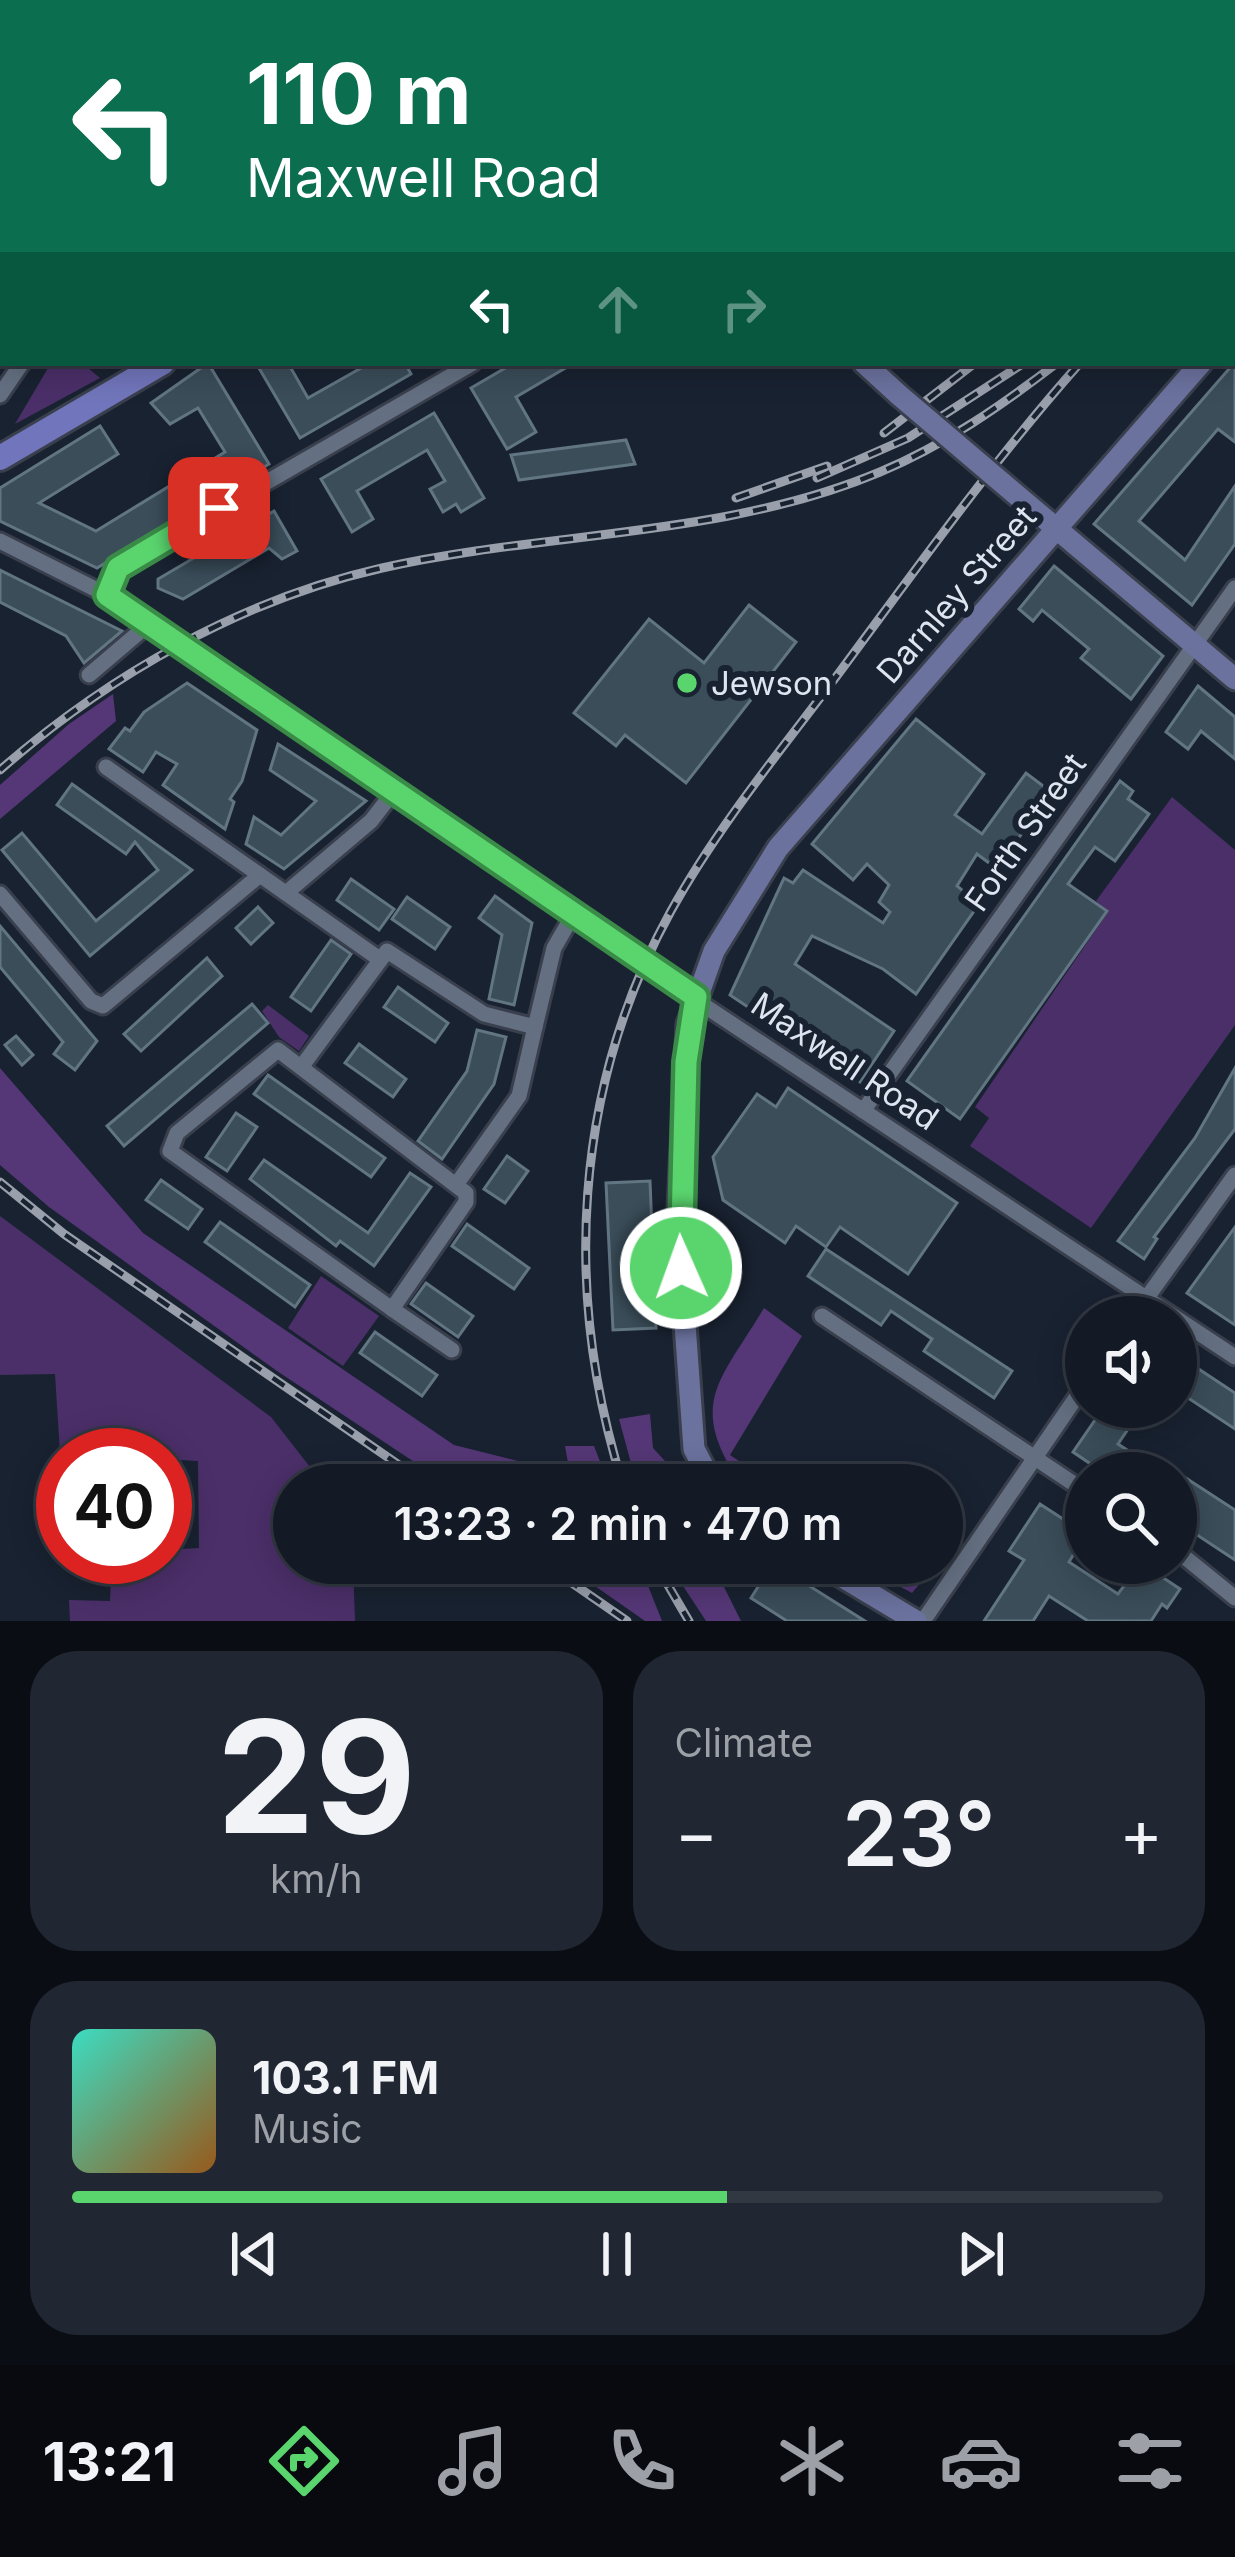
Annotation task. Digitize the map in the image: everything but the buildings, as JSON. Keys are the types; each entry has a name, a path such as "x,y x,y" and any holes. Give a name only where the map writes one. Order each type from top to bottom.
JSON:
{"main road":[{"path":"0,458 157,366"}],"street":[{"path":"0,395 20,366"},
{"path":"434,366 443,381"},
{"path":"107,595 118,568 468,366"},
{"path":"867,366 1235,679"},
{"name":"Darnley Street","path":"702,1464 694,1449 678,1227 687,1043 696,997 739,905 778,848 1199,366"},
{"name":"Maxwell Road","path":"0,542 107,595 156,627 658,975 1146,1296"},
{"name":"Forth Street","path":"863,1111 1235,588"},
{"path":"88,675 156,627"},
{"path":"106,767 378,958"},
{"path":"286,893 371,821 395,790"},
{"path":"0,894 91,1001 103,1006 260,875"},
{"path":"456,1184 519,1096 554,948 573,915"},
{"path":"302,1066 378,958 393,952 484,1014 535,1027"},
{"path":"392,1309 466,1202 456,1184 302,1066 281,1051 270,1053 177,1133 170,1151 392,1309 452,1350"},
{"path":"1149,1296 1235,1175"},
{"path":"822,1316 1065,1478"},
{"name":"Maxwell Road","path":"1197,1331 1235,1357"},
{"path":"856,1584 920,1621 1065,1412"},
{"path":"1197,1567 1235,1598"}],"shaded area":[{"path":"49,366 86,366 100,378 15,424"},
{"path":"113,694 116,721 0,819 0,785 69,724"},
{"path":"1172,797 1235,850 1235,1025 1091,1228 970,1146 989,1118 975,1107 1108,912 1096,901"},
{"path":"268,1005 309,1036 299,1051 279,1037 262,1011"},
{"path":"0,1068 143,1233 454,1445 530,1464 417,1464 277,1371 49,1207 0,1165"},
{"path":"0,1216 271,1417 308,1464 273,1464 273,1584 354,1584 355,1621 70,1621 69,1600 110,1601 111,1584 192,1584 192,1548 199,1548 198,1461 192,1461 192,1428 58,1428 55,1374 0,1375"},
{"path":"321,1276 379,1316 343,1366 288,1328"},
{"path":"764,1308 802,1336 730,1455 744,1464 729,1464 715,1433 715,1394"},
{"path":"650,1414 653,1448 668,1464 631,1464 619,1419"},
{"path":"565,1446 594,1446 601,1464 568,1464"},
{"path":"592,1584 647,1584 662,1621 645,1621"},
{"path":"682,1584 722,1584 741,1621 706,1621"},
{"path":"895,1584 919,1584 912,1593"}],"railway":[{"path":"884,433 971,366"},
{"path":"817,478 908,438 1019,366"},
{"path":"0,770 131,673 227,621 278,600 382,568 697,522 820,494 880,472 950,437 1053,366"},
{"path":"617,1464 591,1340 588,1193 597,1120 614,1048 638,979 671,911 730,819 956,515 1077,366"},
{"path":"736,498 827,466"},
{"path":"0,1182 64,1234 398,1464"},
{"path":"573,1584 627,1621"},
{"path":"667,1584 689,1621"}],"place":[{"name":"Jewson","path":"687,683"}],"route":[{"path":"219,508 118,568 107,595 632,958 696,997 688,1024 678,1227 681,1268"}]}
